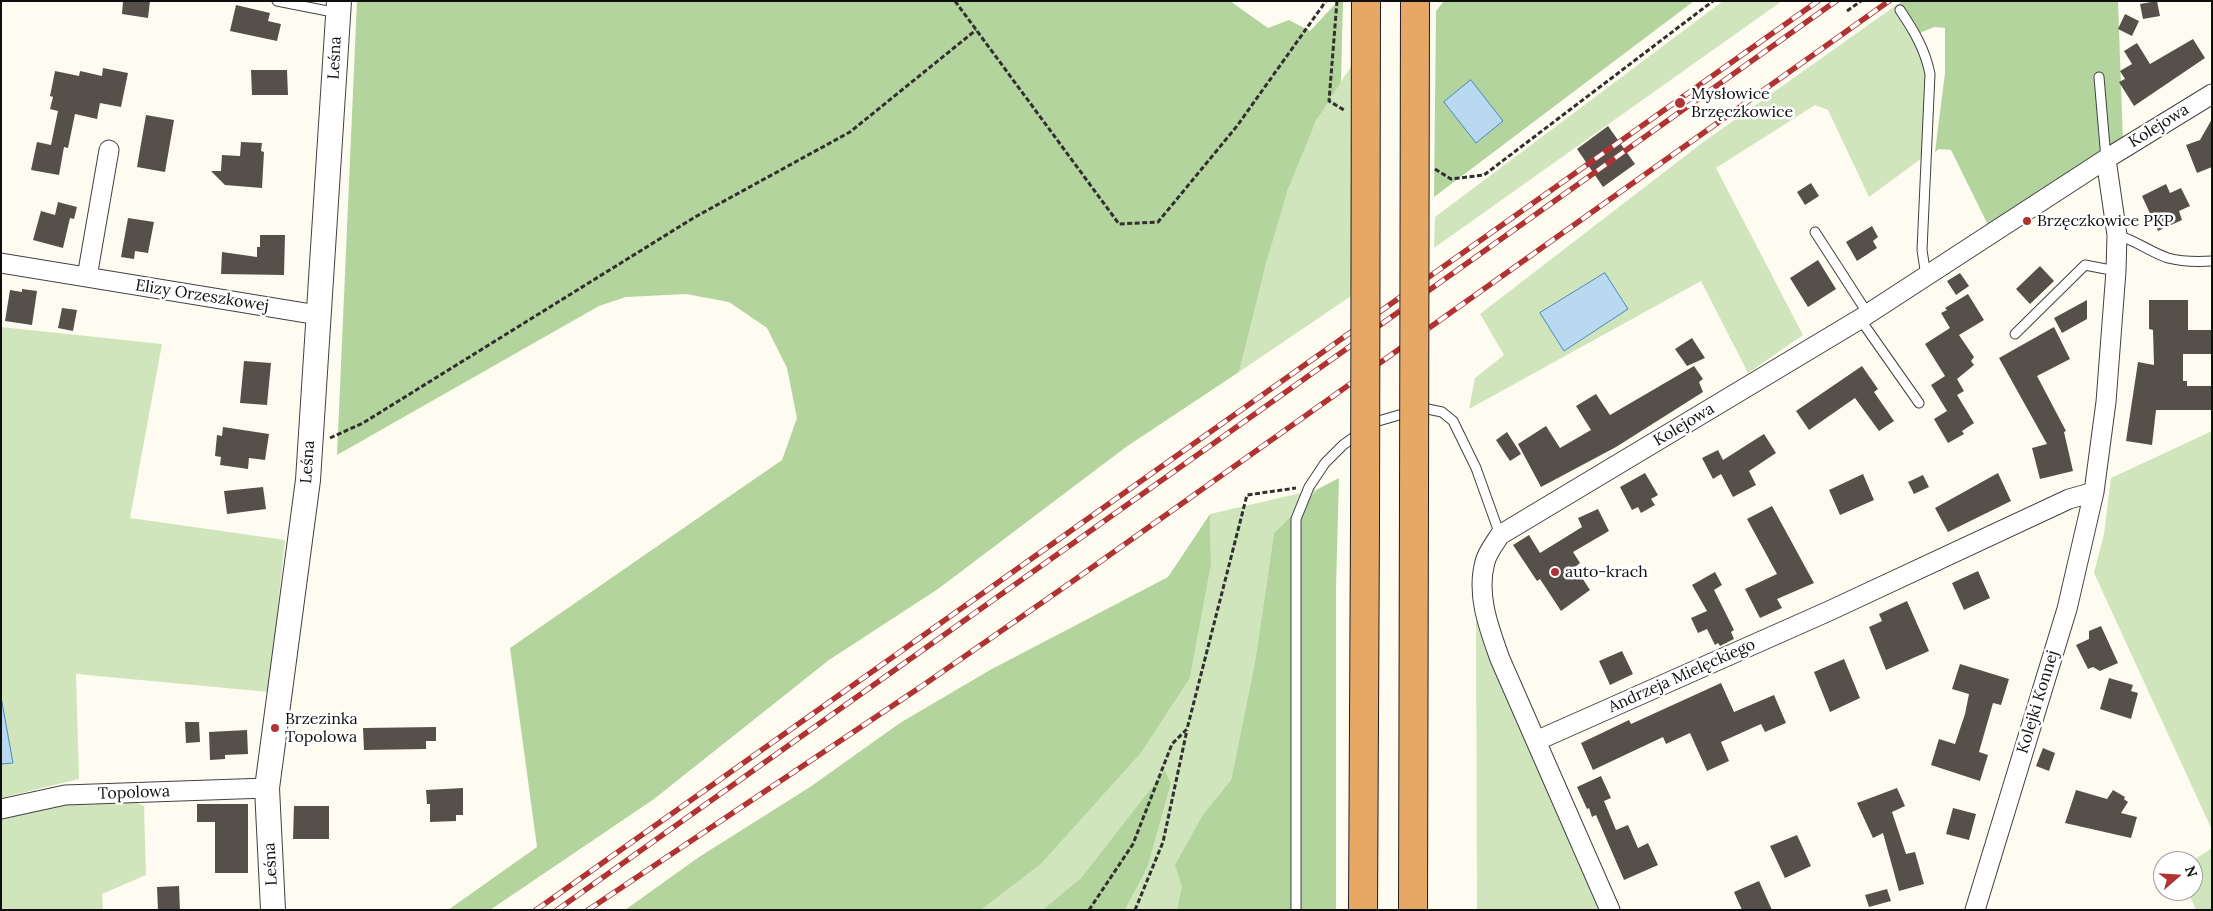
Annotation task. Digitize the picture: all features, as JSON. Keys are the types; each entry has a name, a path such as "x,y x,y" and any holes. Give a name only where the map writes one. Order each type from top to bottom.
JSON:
{"highway":[{"path":"1363,910 1366,1"},
{"path":"1413,910 1415,1"}],"street":[{"name":"Leśna","path":"273,910 267,788 308,480 338,7"},
{"name":"Kolejowa","path":"1500,535 1864,317 2106,159 2212,94"},
{"path":"87,277 109,150"},
{"name":"Kolejki Konnej","path":"1975,910 2067,609 2094,492 2106,402 2116,271 2117,235 2106,159"},
{"name":"Elizy Orzeszkowej","path":"1,263 318,316"},
{"name":"Andrzeja Mielęckiego","path":"1536,741 1829,611 2069,499 2094,492"},
{"path":"1500,535 1485,560 1481,589 1487,624 1500,659 1610,910"},
{"name":"Topolowa","path":"1,809 64,795 267,788"}],"lane":[{"name":"Leśna","path":"276,1 338,7"},
{"path":"1900,10 1923,48 1930,74 1922,250 1926,276"},
{"name":"Kolejowa","path":"2100,77 2106,159"},
{"path":"1816,232 1864,317 1920,403"},
{"path":"2117,235 2166,257 2188,262 2212,261"},
{"path":"2015,334 2085,265 2116,271"},
{"path":"1296,910 1296,519 1309,486 1326,463 1343,445 1376,422 1423,408 1442,412 1453,421 1464,440 1500,535"}],"path":[{"path":"955,1 1119,224 1158,222 1237,126 1326,1"},
{"path":"1451,179 1484,175 1713,1"},
{"path":"1847,11 1861,1"},
{"path":"310,448 363,423 695,217 850,132 976,30"},
{"path":"1134,910 1163,842 1187,730 1247,495 1309,486"},
{"path":"1089,910 1134,844 1172,744 1187,730"}],"green space":[{"path":"357,1 1230,1 1268,28 1289,20 1310,31 1338,1 1343,1 1341,82 1316,121 1288,189 1266,263 1239,372 1126,447 938,589 829,660 654,799 490,910 448,910 537,847 510,648 782,460 797,418 787,368 767,328 729,302 686,294 626,297 599,306 337,455"},
{"path":"1444,1 1694,1 1434,197 1436,11"},
{"path":"1723,1 1782,1 1434,248 1435,217"},
{"path":"1903,1 2118,1 2123,142 1990,229 1951,150 1939,149 1935,152 1945,73 1945,28 1934,27 1920,33 1895,6"},
{"path":"1895,6 1915,36 1928,73 1922,158 1869,197 1828,110 1815,105 1716,168 1803,335 1748,373 1701,281 1469,409 1475,378 1504,355 1480,314 1702,143"},
{"path":"1357,58 1357,292 1239,372 1262,277 1290,182 1320,114"},
{"path":"1,327 162,344 130,518 285,540 269,692 76,674 79,779 1,798 1,764 13,763 1,697"},
{"path":"2212,431 2212,830 2094,573 2104,534 2111,478"},
{"path":"1339,478 1336,587 1336,910 1177,910 1182,887 1175,865 1204,813 1231,780 1255,662 1274,533 1318,489"},
{"path":"1318,489 1274,533 1255,662 1231,780 1204,813 1177,910 1125,910 1148,866 1171,785 1165,770 1081,878 1042,910 981,910 1041,864 1141,753 1190,678 1211,565 1210,514"},
{"path":"1210,514 1211,565 1190,678 1141,753 1041,864 981,910 625,910 699,857 810,787 900,723 990,670 1168,577"},
{"path":"1476,620 1602,910 1477,910"},
{"path":"1165,770 1171,784 1148,866 1125,910 1042,910 1081,878"},
{"path":"130,800 144,806 146,875 102,894 103,910 1,910 1,818 66,804"},
{"path":"2212,848 2212,910 2196,910 2192,901 2203,901 2203,854"}],"water":[{"path":"1471,80 1503,121 1476,143 1444,102"},
{"path":"1605,273 1628,309 1564,351 1540,313"},
{"path":"1,697 13,763 1,764"}],"building":[{"path":"123,1 150,1 148,18 122,14"},
{"path":"2157,1 2160,16 2143,19 2140,4"},
{"path":"236,5 270,13 268,21 281,24 277,41 230,31"},
{"path":"2125,14 2139,21 2132,36 2118,29"},
{"path":"2193,39 2205,58 2134,106 2119,82 2125,79 2120,71 2132,64 2124,51 2137,43 2150,64"},
{"path":"103,68 128,73 121,107 100,103 97,119 75,114 68,148 64,147 59,175 31,170 37,142 51,145 58,111 50,109 53,97 50,96 55,71 79,76 80,71 102,76"},
{"path":"251,70 287,70 288,95 252,95"},
{"path":"146,115 174,120 165,172 137,167"},
{"path":"2212,119 2212,167 2197,173 2186,145 2200,140"},
{"path":"1608,126 1635,164 1603,187 1577,149"},
{"path":"241,142 262,143 261,151 264,152 262,188 225,185 211,171 221,171 222,155 240,156"},
{"path":"1811,183 1819,196 1805,205 1797,192"},
{"path":"2166,184 2170,193 2181,188 2190,206 2179,211 2182,220 2158,231 2142,196"},
{"path":"58,202 77,207 74,219 70,218 63,248 33,240 41,211 55,215"},
{"path":"128,218 154,222 148,253 135,251 134,259 121,257"},
{"path":"1872,226 1878,237 1873,241 1877,248 1857,261 1846,242"},
{"path":"260,235 285,235 284,275 221,274 222,252 257,257 257,247 260,247"},
{"path":"1818,260 1836,289 1808,307 1790,278"},
{"path":"2040,266 2054,281 2030,304 2016,289"},
{"path":"1960,273 1969,286 1956,295 1947,281"},
{"path":"22,289 37,291 32,325 5,321 10,290 22,292"},
{"path":"1968,294 1984,320 1959,335 1974,357 1971,361 1974,365 1957,379 1964,391 1957,395 1974,423 1962,431 1964,434 1948,443 1934,419 1947,411 1931,385 1945,376 1925,344 1950,328 1941,313 1947,310 1945,308"},
{"path":"2087,300 2087,319 2062,333 2054,318"},
{"path":"2149,300 2188,300 2188,330 2212,330 2212,354 2183,354 2183,381 2187,381 2187,386 2212,386 2212,410 2156,410 2152,445 2126,441 2138,362 2154,365 2153,330 2149,329"},
{"path":"62,308 77,310 73,331 58,328"},
{"path":"2054,327 2070,359 2037,376 2066,431 2064,432 2073,471 2040,479 2032,448 2047,444 1999,358"},
{"path":"1692,338 1705,358 1687,366 1675,349"},
{"path":"244,361 271,363 267,405 240,403"},
{"path":"1694,366 1703,379 1699,382 1703,392 1616,447 1541,487 1518,444 1546,426 1560,448 1591,430 1576,406 1596,394 1610,415"},
{"path":"1862,366 1878,389 1874,392 1894,421 1879,431 1855,398 1809,430 1796,411"},
{"path":"223,427 269,434 265,460 249,458 248,469 220,465 221,457 215,456 217,435 222,436"},
{"path":"1507,432 1521,454 1510,461 1496,440"},
{"path":"1764,434 1776,453 1749,471 1756,485 1733,497 1721,474 1713,479 1702,458 1718,450 1723,460"},
{"path":"1645,473 1658,495 1651,499 1655,505 1641,513 1638,507 1632,510 1620,487"},
{"path":"1998,473 2011,501 1948,532 1935,508"},
{"path":"1863,474 1874,500 1840,515 1829,490"},
{"path":"1923,475 1929,487 1914,494 1908,482"},
{"path":"263,487 266,509 227,514 224,491"},
{"path":"1772,506 1814,583 1777,599 1782,608 1760,618 1745,589 1777,574 1747,519"},
{"name":"auto-krach","path":"1598,509 1609,531 1573,552 1580,563 1575,567 1590,590 1561,611 1540,579 1537,581 1513,545 1529,535 1540,553 1582,527 1578,518"},
{"path":"1978,571 1990,598 1964,610 1952,583"},
{"path":"1715,572 1722,585 1714,590 1734,630 1731,632 1734,639 1720,646 1718,643 1715,645 1707,629 1698,633 1691,618 1707,611 1692,585"},
{"path":"1907,601 1929,651 1886,670 1869,627 1882,621 1879,614"},
{"path":"2101,626 2118,663 2100,671 2093,667 2088,669 2076,645 2089,639 2089,631"},
{"path":"1622,651 1633,674 1610,685 1599,661"},
{"path":"1844,659 1860,698 1830,712 1814,672"},
{"path":"1960,664 2009,679 2001,705 1993,703 1979,752 1988,755 1980,781 1931,765 1939,739 1955,744 1965,714 1969,694 1952,689"},
{"path":"2109,678 2133,685 2131,691 2138,693 2131,719 2100,709"},
{"path":"1721,683 1734,712 1774,695 1786,723 1765,732 1761,724 1721,742 1729,761 1707,771 1690,733 1666,744 1663,737 1593,770 1581,743 1629,720 1631,724"},
{"path":"185,722 199,722 200,742 186,743"},
{"path":"436,727 436,741 426,741 426,749 364,750 363,728"},
{"path":"247,730 248,754 225,755 225,759 210,760 209,732"},
{"path":"2043,748 2055,753 2049,771 2036,766"},
{"path":"1601,776 1611,798 1604,801 1616,830 1628,825 1638,848 1648,843 1658,865 1624,880 1596,815 1592,817 1577,787"},
{"path":"463,788 463,815 456,815 456,821 430,822 430,804 427,804 426,790"},
{"path":"1897,788 1905,806 1892,812 1906,854 1915,852 1924,884 1899,891 1883,833 1873,838 1857,803"},
{"path":"2076,790 2107,799 2113,790 2125,797 2124,799 2128,802 2121,813 2137,817 2131,838 2065,823"},
{"path":"197,804 248,804 248,873 215,873 215,822 197,822"},
{"path":"294,806 329,806 329,839 293,839"},
{"path":"1953,808 1976,814 1969,840 1946,834"},
{"path":"1797,835 1811,866 1785,878 1770,846"},
{"path":"1759,881 1772,910 1742,910 1734,892"},
{"path":"179,886 180,910 158,910 157,887"},
{"path":"1887,889 1891,901 1869,907 1865,895"}],"railway":[{"path":"536,910 1818,1"},
{"path":"557,910 1836,1"},
{"path":"588,910 922,686 1073,581 1889,1"}],"place":[{"name":"Mysłowice Brzęczkowice","path":"1680,103"},
{"name":"Brzęczkowice PKP","path":"2027,221"},
{"name":"auto-krach","path":"1555,572"},
{"name":"Brzezinka Topolowa","path":"275,728"}]}
